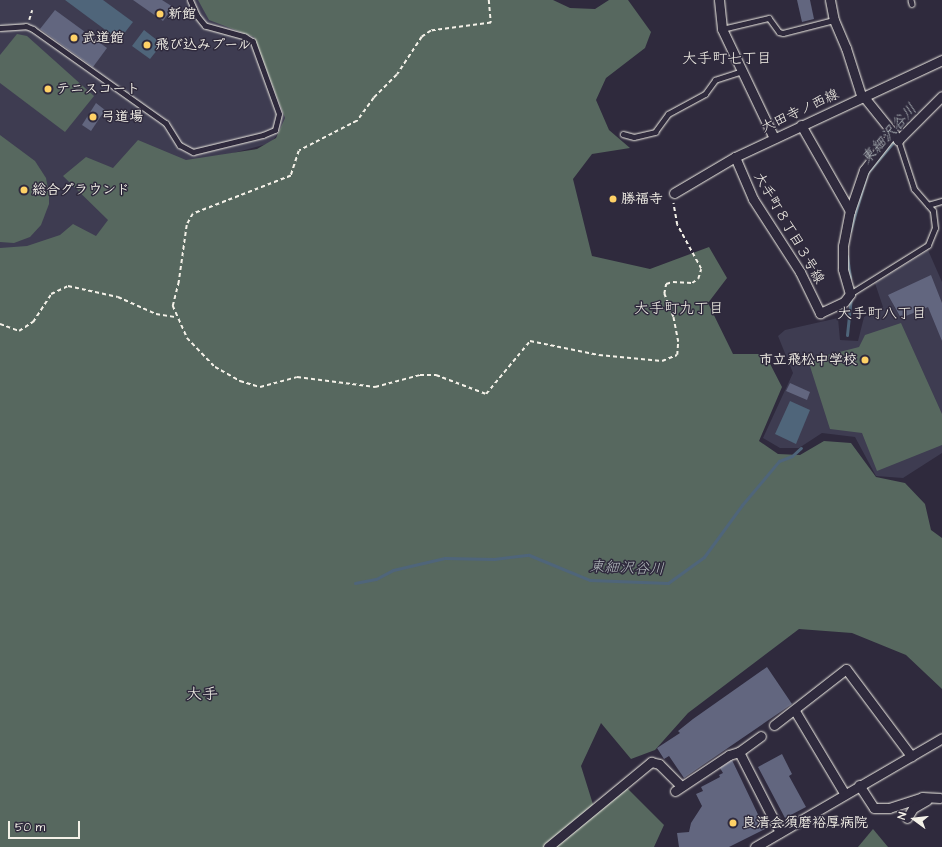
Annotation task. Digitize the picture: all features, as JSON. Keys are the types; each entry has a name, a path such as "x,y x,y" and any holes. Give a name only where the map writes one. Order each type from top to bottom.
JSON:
{"street":[{"path":"719,0 722,29 774,138"},
{"path":"830,0 834,20 846,48 863,97 896,136"},
{"name":"大田寺ノ西線","path":"674,193 735,157 942,60"},
{"path":"853,292 843,269 843,246 850,211 864,170 896,136 942,96"},
{"path":"801,125 850,211"},
{"name":"大手町８丁目３号線","path":"735,157 753,199 800,272 820,313 844,302 853,292"},
{"path":"774,725 795,711 846,669 911,756"},
{"path":"795,711 844,793"},
{"path":"548,847 651,762 659,764 678,788 729,755 739,752 761,736"},
{"path":"755,847 844,793 942,738"},
{"path":"739,752 780,832"},
{"path":"859,785 874,808 889,808 922,797 936,798 913,808 907,818"}],"lane":[{"path":"0,28 26,26 166,123 180,145 193,152 263,135 275,130 279,114 253,42 245,37 205,26 197,16 190,0"},
{"path":"722,29 769,18 779,32 783,33 834,20"},
{"path":"623,134 634,137 656,132 668,114 706,94 715,80 742,71"},
{"path":"853,292 928,245 935,228 933,211 914,189 896,136"},
{"path":"928,205 942,201"}],"path":[{"path":"489,0 491,23 431,31 422,38 398,75 374,98 357,121 299,151 291,176 193,214 187,225 179,282 175,291 173,306 176,317 187,338 215,367 240,381 260,387 297,377 374,387 420,375 436,375 486,394 530,341 599,355 662,361 677,355 678,342 673,317 664,294 666,284 673,282 692,283 698,279 701,269 677,225 674,193"},
{"path":"26,26 32,10"},
{"path":"0,324 19,331 33,322 51,294 68,286 118,297 156,314 176,317"}],"shaded area":[{"path":"0,0 203,0 259,31 287,121 271,143 165,171 100,251 0,257"},
{"name":"市立飛松中学校","path":"928,250 942,282 942,453 903,478 876,476 855,437 822,433 799,448 780,448 763,438 793,373 778,336 785,330 838,318 840,340 858,341 864,317 883,307 875,283"}],"green space":[{"path":"198,0 553,0 570,8 595,9 609,0 628,0 651,32 645,48 606,78 596,100 609,130 630,148 592,154 573,179 592,256 650,269 709,247 727,278 708,303 733,354 765,354 782,387 759,441 778,454 800,455 824,441 851,443 876,477 905,483 925,504 931,530 942,538 942,689 906,655 852,633 799,629 688,713 655,750 631,759 601,723 581,766 596,814 627,788 664,825 654,847 0,847 0,248 27,246 60,235 73,224 96,236 108,220 63,176 86,157 113,168 138,140 186,160 257,149 276,138 285,118 254,37 209,20"},
{"name":"テニスコート","path":"17,34 27,36 94,96 65,132 0,83 0,55"},
{"name":"総合グラウンド","path":"0,135 35,161 46,178 49,194 49,204 41,225 30,237 14,243 0,242"},
{"path":"901,323 942,414 942,445 877,471 862,433 830,429 808,360 859,347 865,335"},
{"path":"873,829 888,847 858,847"}],"water":[{"path":"65,0 103,0 133,22 119,40"},
{"name":"飛び込みプール","path":"144,30 162,44 150,59 132,46"},
{"path":"790,401 810,410 796,444 775,434"}],"building":[{"name":"新館","path":"133,0 162,0 173,7 163,21"},
{"path":"797,0 810,0 814,19 802,22"},
{"name":"武道館","path":"55,10 107,48 93,67 40,29"},
{"name":"弓道場","path":"96,103 105,110 91,131 82,125"},
{"path":"931,275 942,303 942,341 928,307 901,318 888,295"},
{"path":"790,383 810,392 807,400 786,391"},
{"path":"767,667 792,704 684,778 669,756 664,759 657,748 680,733 678,731 693,719"},
{"path":"782,754 792,774 789,776 806,807 785,818 758,767"},
{"path":"732,760 765,829 729,847 679,847 677,833 689,832 691,823 702,806 696,794 703,791 701,787 720,777 719,775 723,773 720,768"}],"waterway":[{"name":"東細沢谷川","path":"850,231 867,173 896,139"},
{"name":"東細沢谷川","path":"847,256 850,278"},
{"name":"東細沢谷川","path":"847,335 851,298"},
{"name":"東細沢谷川","path":"355,583 376,579 393,570 445,558 494,559 529,555 590,580 668,583 704,557 742,505 779,461 792,456 801,448"}],"place":[{"name":"新館","path":"160,14"},
{"name":"武道館","path":"74,38"},
{"name":"飛び込みプール","path":"147,45"},
{"name":"テニスコート","path":"48,89"},
{"name":"弓道場","path":"93,117"},
{"name":"総合グラウンド","path":"24,190"},
{"name":"勝福寺","path":"613,199"},
{"name":"市立飛松中学校","path":"865,360"},
{"name":"良清会須磨裕厚病院","path":"733,823"}],"district":[{"name":"大手町七丁目","path":"727,59"},
{"name":"大手町九丁目","path":"679,309"},
{"name":"大手町八丁目","path":"882,314"},
{"name":"大手","path":"202,694"}]}
